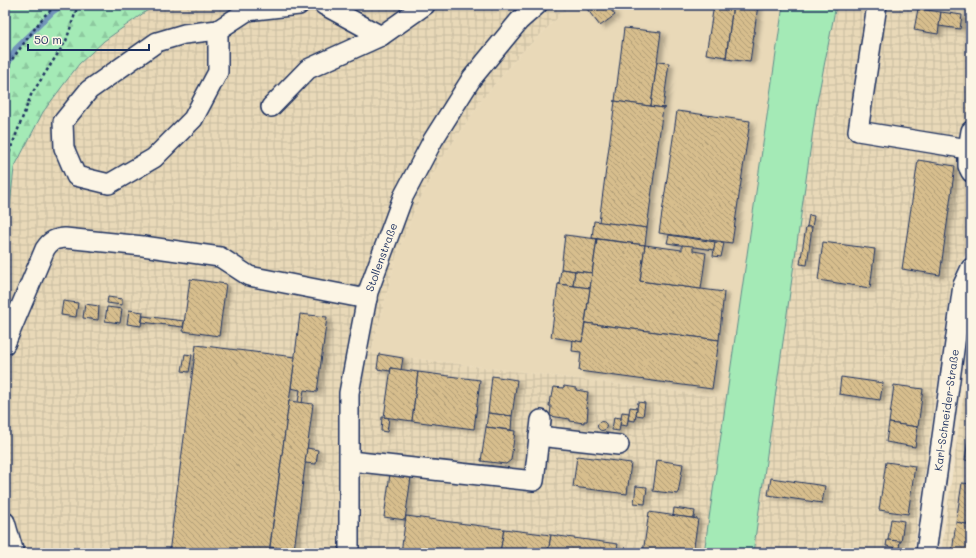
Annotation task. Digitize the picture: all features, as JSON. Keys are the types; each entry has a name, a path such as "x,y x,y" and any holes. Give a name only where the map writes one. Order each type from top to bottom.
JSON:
{"street":[{"path":"218,30 218,72 193,119 154,158 109,184 76,176 64,148 63,122 89,90 158,42 184,34 218,30 247,11 299,5"},
{"path":"324,5 381,36"},
{"path":"271,107 308,69 381,36 425,5"},
{"name":"Stollenstraße","path":"349,553 349,393 368,292 403,197 432,140 472,78 519,20 537,5"},
{"path":"878,5 858,132 970,140 968,166 971,172"},
{"path":"5,344 45,249 50,242 65,238 142,246 220,257 249,276 366,299"},
{"name":"Karl-Schneider-Straße","path":"926,553 963,285 971,268"},
{"path":"350,461 534,481 540,428 619,445"},
{"path":"5,522 14,553"}],"path":[{"path":"5,69 44,16 57,5"},
{"path":"5,164 31,95 66,41 78,5"}],"shaded area":[{"path":"155,5 571,5 520,54 483,98 439,163 415,209 397,254 371,353 727,398 704,553 5,553 5,229 10,206 14,168 43,112 79,64 104,41"},
{"path":"571,5 783,5 727,398 371,353 397,254 415,209 439,163 483,98 520,54"},
{"path":"836,5 971,5 971,248 965,255 954,276 951,288 913,553 753,553 817,102"},
{"path":"971,341 971,553 941,553 962,405"}],"green space":[{"path":"5,5 155,5 104,41 79,64 43,112 14,168 10,206 5,229"},
{"path":"783,5 836,5 817,102 753,553 704,553"}],"building":[{"path":"584,5 607,5 615,15 600,26"},
{"path":"714,5 733,5 726,57 706,54"},
{"path":"733,5 758,5 750,62 726,59"},
{"path":"918,9 941,12 938,34 914,30"},
{"path":"941,12 962,15 960,29 939,26"},
{"path":"624,28 661,32 651,106 665,108 613,101 615,101"},
{"path":"657,62 669,63 663,108 651,106"},
{"path":"615,101 663,108 647,228 599,222"},
{"path":"677,111 750,121 732,243 659,233"},
{"path":"918,160 955,166 940,275 902,269"},
{"path":"809,215 814,216 812,227 806,227 807,226"},
{"path":"594,221 647,228 645,245 592,238"},
{"path":"806,227 812,227 807,265 800,264"},
{"path":"565,235 597,239 592,273 561,269"},
{"path":"669,235 715,242 714,250 667,243"},
{"path":"597,239 645,245 640,281 724,292 719,340 585,323"},
{"path":"715,242 724,243 721,257 713,256"},
{"path":"823,242 875,249 870,288 818,280"},
{"path":"645,245 682,250 682,245 693,246 693,251 706,253 701,289 640,281"},
{"path":"561,269 575,271 573,286 559,284"},
{"path":"575,271 592,273 590,288 573,286"},
{"path":"190,279 226,284 219,336 183,331"},
{"path":"558,284 590,288 582,342 551,337"},
{"path":"108,297 122,299 122,305 107,303"},
{"path":"63,301 78,303 76,317 61,315"},
{"path":"85,304 99,306 98,320 83,318"},
{"path":"107,307 122,309 120,323 105,321"},
{"path":"129,310 143,312 141,326 127,324"},
{"path":"300,314 327,317 317,392 304,390 302,403 298,402 300,390 291,388"},
{"path":"143,316 184,321 183,327 142,322"},
{"path":"585,323 719,340 712,389 579,371 581,352 572,351 573,340 582,342"},
{"path":"196,345 295,357 269,553 169,553"},
{"path":"185,354 192,355 189,372 182,371"},
{"path":"379,354 403,358 401,370 391,368 390,371 377,369"},
{"path":"391,368 418,372 412,421 384,417"},
{"path":"418,372 480,380 474,429 412,421"},
{"path":"492,376 517,380 512,416 488,413"},
{"path":"841,377 883,383 880,400 839,394"},
{"path":"894,385 923,389 918,427 889,423"},
{"path":"564,386 588,392 586,407 588,408 587,421 584,421 584,423 550,416 550,397 552,397 554,387 563,388"},
{"path":"289,401 313,404 294,550 270,547"},
{"path":"638,402 645,403 643,416 636,415"},
{"path":"630,407 637,408 635,421 628,420"},
{"path":"622,412 629,413 627,426 620,425"},
{"path":"488,413 512,416 511,430 486,427"},
{"path":"382,417 389,418 387,432 381,431"},
{"path":"614,417 621,418 619,431 612,430"},
{"path":"971,419 971,461 965,460"},
{"path":"602,421 607,426 602,431 597,426"},
{"path":"889,423 918,427 915,447 886,442"},
{"path":"486,427 515,431 511,460 506,464 481,461"},
{"path":"307,448 318,450 316,464 305,463"},
{"path":"577,456 631,463 627,494 573,487"},
{"path":"657,460 683,464 678,494 653,491"},
{"path":"886,462 915,466 908,514 879,510"},
{"path":"390,474 411,477 405,520 384,517"},
{"path":"771,478 825,486 822,503 768,495"},
{"path":"962,483 971,484 971,525 956,522"},
{"path":"636,486 647,487 645,504 634,503"},
{"path":"674,508 695,511 694,518 673,516"},
{"path":"649,512 698,519 693,553 643,553"},
{"path":"406,516 504,529 500,553 401,553"},
{"path":"891,519 904,521 901,542 888,540"},
{"path":"956,522 971,525 971,553 952,553"},
{"path":"504,529 551,535 548,553 500,553"},
{"path":"551,535 618,544 616,553 548,553"},
{"path":"887,540 900,541 899,548 886,546"}],"waterway":[{"path":"5,72 15,49 53,12 64,5"}]}
